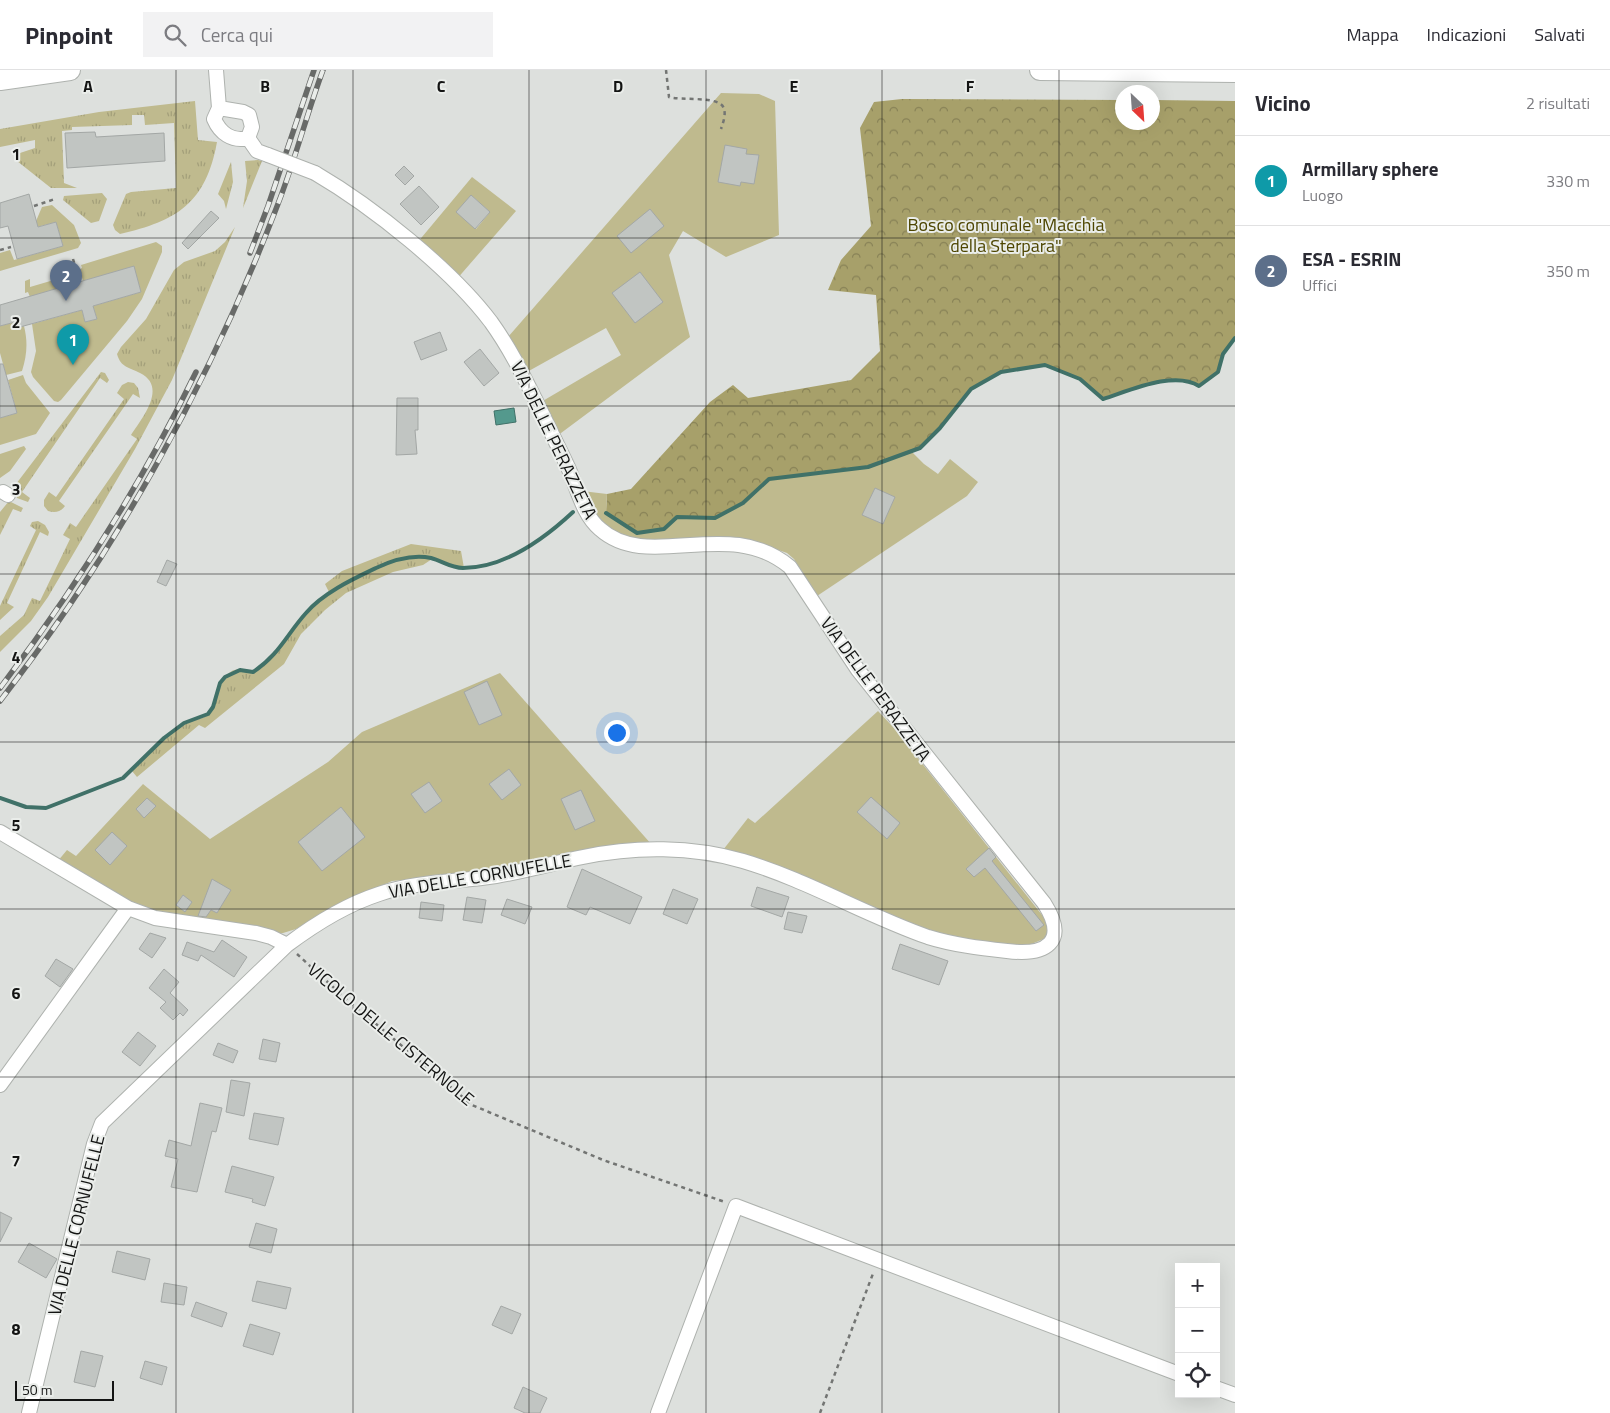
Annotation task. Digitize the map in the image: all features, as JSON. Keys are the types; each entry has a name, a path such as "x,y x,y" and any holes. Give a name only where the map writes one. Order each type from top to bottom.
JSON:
{"highway":[{"path":"0,80 70,70"},
{"path":"1040,70 1235,72"}],"street":[{"path":"216,70 219,108 214,119 220,132 238,139 248,138 252,127 249,115 243,112 219,108"},
{"name":"VIA DELLE PERAZZETA","path":"248,138 257,150 316,173 395,230 458,286 485,314 521,371 568,467 586,509 599,528 622,541 646,546 717,542 738,544 769,553 790,567 858,670 1039,897"},
{"path":"0,832 128,908 154,918 261,934 287,945"},
{"name":"VIA DELLE CORNUFELLE","path":"29,1413 94,1144 102,1123 287,945 335,913 388,891 512,874 592,856 642,850 694,852 743,861 802,883 924,935 962,945 1006,951 1036,951 1043,948 1053,939 1055,932 1054,922 1039,897"},
{"path":"0,1085 128,908"},
{"path":"658,1413 736,1206 1175,1372"},
{"path":"1220,1389 1235,1395"}],"path":[{"path":"666,70 667,93 672,98 718,101 725,110 722,129"},
{"path":"34,206 55,199"},
{"path":"0,250 12,248"},
{"path":"73,259 80,282"},
{"name":"VICOLO DELLE CISTERNOLE","path":"287,945 344,997 472,1105 603,1160 736,1206"},
{"path":"820,1413 878,1260"}],"green space":[{"path":"721,93 759,94 775,101 779,235 726,257 683,231 669,255 690,337 557,436 541,402 621,355 606,328 527,372 508,337"},
{"name":"Bosco comunale \"Macchia della Sterpara\"","path":"902,99 1115,100 1115,130 1160,130 1160,100 1235,101 1235,338 1223,354 1218,372 1199,386 1188,381 1164,381 1151,383 1103,399 1080,379 1045,365 1001,372 971,389 940,428 920,448 868,467 769,479 743,503 715,518 677,517 664,529 637,533 606,513 607,494 631,489 710,402 733,385 748,398 851,380 880,351 876,295 828,290 841,260 871,226 860,128 874,102"},
{"path":"195,101 198,140 217,142 212,163 205,180 197,194 186,206 173,215 158,223 120,234 113,225 126,194 176,188 174,123 145,125 144,115 132,115 132,125 72,127 72,130 62,131 64,183 77,188 51,188 17,161 17,154 35,148 35,140 0,147 0,129 99,112"},
{"path":"245,161 262,161 243,208 247,181"},
{"path":"231,162 233,182 226,209 224,201 218,194"},
{"path":"472,177 516,211 456,280 417,243","holes":["471,195 490,212 475,229"]},
{"path":"102,193 107,199 99,221 91,223 63,200 64,196"},
{"path":"52,205 74,225 81,243 78,248 0,271 0,253 10,250 14,260 63,246 56,222 33,228 42,207"},
{"path":"235,227 172,380 135,449 48,597 31,621 0,652 0,636 24,615 32,598 40,601 70,539 63,535 70,523 76,527 137,439 131,435 150,403 152,386 148,379 140,373 123,365 117,354 146,319 174,270 184,262 215,251 225,242"},
{"path":"156,242 162,246 162,252 142,299 127,321 61,400 58,402 54,401 33,377 31,372 36,351 32,324 82,310 85,322 97,319 93,306 141,292 133,267 83,281 81,265"},
{"path":"68,268 72,272 75,283 30,297 28,292 25,293 25,281 30,279 30,287 64,277"},
{"path":"19,321 21,327 24,326 26,338 24,365 22,371 6,375 0,353 0,326"},
{"path":"101,372 105,373 109,380 107,383 100,378 22,492 30,498 28,502 17,498 14,489 16,484"},
{"path":"23,375 26,383 50,413 36,434 0,445 0,418 17,413 8,380"},
{"path":"128,382 134,383 138,388 140,398 133,394 59,501 65,506 62,510 58,512 48,511 44,506 44,500 49,492 56,497 124,399 117,393 122,385"},
{"path":"24,446 26,449 10,471 0,478 0,454"},
{"path":"911,451 938,474 950,459 978,482 967,496 817,596 794,559 787,553 764,545 718,536 688,540 632,540 596,521 582,491 607,494 606,513 637,533 664,529 677,517 715,518 743,503 769,479 868,467"},
{"path":"9,501 23,508 21,512 13,509 0,535 0,512"},
{"path":"38,521 45,525 49,532 48,536 40,532 7,603 14,607 0,620 0,606 36,530 30,526 32,522"},
{"path":"411,544 461,551 464,568 447,566 432,559 423,565 393,572 346,593 325,610 301,634 284,664 205,728 199,725 137,777 132,771 162,739 183,724 208,715 226,676 232,671 241,669 254,672 265,663 309,611 330,594 325,584 342,571"},
{"path":"500,673 652,845 515,870 392,881 328,910 296,929 283,933 261,933 150,915 57,862 67,850 76,856 143,784 210,839 328,762 362,732"},
{"path":"878,711 894,728 1046,920 1049,931 1046,938 1024,947 934,939 833,892 741,853 723,850 748,818 755,823"}],"shaded area":[{"path":"514,408 516,422 496,425 494,411"}],"building":[{"path":"95,132 96,137 164,133 165,161 67,168 65,133"},
{"path":"725,145 747,149 746,154 759,155 754,184 741,182 740,186 718,182"},
{"path":"404,166 414,176 405,185 395,175"},
{"path":"419,186 439,207 421,225 400,204"},
{"path":"29,194 38,227 56,222 63,246 17,259 8,226 0,228 0,203"},
{"path":"471,195 490,212 475,229 456,212"},
{"path":"650,209 664,226 631,253 617,236"},
{"path":"211,211 219,218 188,249 182,243"},
{"path":"134,266 141,292 93,306 97,319 85,322 82,310 20,327 19,321 0,326 0,305"},
{"path":"640,272 663,302 635,323 612,293"},
{"path":"440,332 447,350 421,360 414,342"},
{"path":"480,349 499,373 484,386 464,362"},
{"path":"0,364 3,364 17,413 0,418"},
{"path":"397,398 418,398 418,430 415,430 417,454 396,455"},
{"path":"875,488 895,497 883,524 862,515"},
{"path":"167,560 177,564 166,586 157,582"},
{"path":"487,681 502,715 479,725 464,692"},
{"path":"509,769 521,785 502,800 489,784"},
{"path":"429,782 442,801 425,813 411,794"},
{"path":"581,790 595,821 575,830 561,799"},
{"path":"871,797 900,823 887,839 857,812"},
{"path":"147,798 156,806 144,818 136,809"},
{"path":"341,807 365,837 322,871 298,842"},
{"path":"112,832 127,846 110,865 95,850"},
{"path":"989,848 996,857 992,861 1044,925 1036,931 985,868 974,877 966,869"},
{"path":"582,869 642,897 630,924 590,907 586,915 567,907"},
{"path":"212,879 231,890 217,913 211,910 206,917 198,916"},
{"path":"757,887 789,897 782,917 751,906"},
{"path":"673,889 698,899 687,924 663,914"},
{"path":"183,895 192,902 185,912 176,905"},
{"path":"467,897 486,900 482,923 463,920"},
{"path":"507,899 532,907 525,924 501,915"},
{"path":"421,902 444,905 442,921 419,918"},
{"path":"788,912 807,916 802,933 784,929"},
{"path":"150,933 166,938 152,958 139,949"},
{"path":"222,940 247,957 234,977 201,955 198,961 182,955 187,942 214,952"},
{"path":"900,944 948,961 939,985 892,969"},
{"path":"56,959 73,969 60,987 45,976"},
{"path":"164,969 179,982 170,993 188,1010 183,1016 180,1013 173,1020 160,1008 166,1002 149,988"},
{"path":"138,1032 156,1046 140,1066 122,1052"},
{"path":"263,1039 280,1043 276,1062 259,1059"},
{"path":"218,1043 238,1051 233,1063 213,1055"},
{"path":"231,1080 250,1083 244,1116 226,1112"},
{"path":"200,1103 222,1108 216,1132 212,1131 197,1192 171,1187 178,1159 165,1156 169,1140 191,1146"},
{"path":"254,1113 284,1118 278,1145 249,1139"},
{"path":"232,1166 274,1177 265,1206 252,1202 253,1199 225,1192"},
{"path":"0,1212 12,1218 0,1242"},
{"path":"256,1223 277,1229 271,1253 249,1247"},
{"path":"29,1243 57,1259 46,1278 18,1262"},
{"path":"117,1251 150,1259 145,1280 112,1272"},
{"path":"257,1281 291,1288 286,1309 252,1301"},
{"path":"164,1283 187,1287 184,1305 161,1302"},
{"path":"196,1302 227,1313 222,1327 191,1316"},
{"path":"501,1306 521,1314 512,1334 492,1325"},
{"path":"250,1324 280,1333 273,1355 243,1346"},
{"path":"81,1351 103,1356 95,1387 74,1382"},
{"path":"145,1361 167,1367 162,1385 140,1378"},
{"path":"523,1387 547,1398 540,1413 525,1413 514,1408"}],"waterway":[{"path":"606,513 637,533 664,529 677,517 715,518 743,503 769,479 868,467 920,448 940,428 971,389 1001,372 1045,365 1080,379 1103,399 1138,387 1164,381 1177,380 1199,386 1218,372 1223,354 1235,338"},
{"path":"0,798 26,807 46,808 123,778 164,738 184,723 208,714 213,707 220,683 225,677 240,670 253,672 270,659 299,621 321,599 339,587 376,568 389,562 410,557 431,558 459,568 478,567 493,563 536,542 573,512"}],"railway":[{"path":"250,253 314,70"},
{"path":"0,701 42,645 82,586 120,526 190,403 250,274 276,209 323,70"},
{"path":"0,688 55,612 106,534 153,454 196,372"}],"place":[{"name":"ESA - ESRIN","path":"66,301"},
{"name":"Armillary sphere","path":"73,365"}]}
